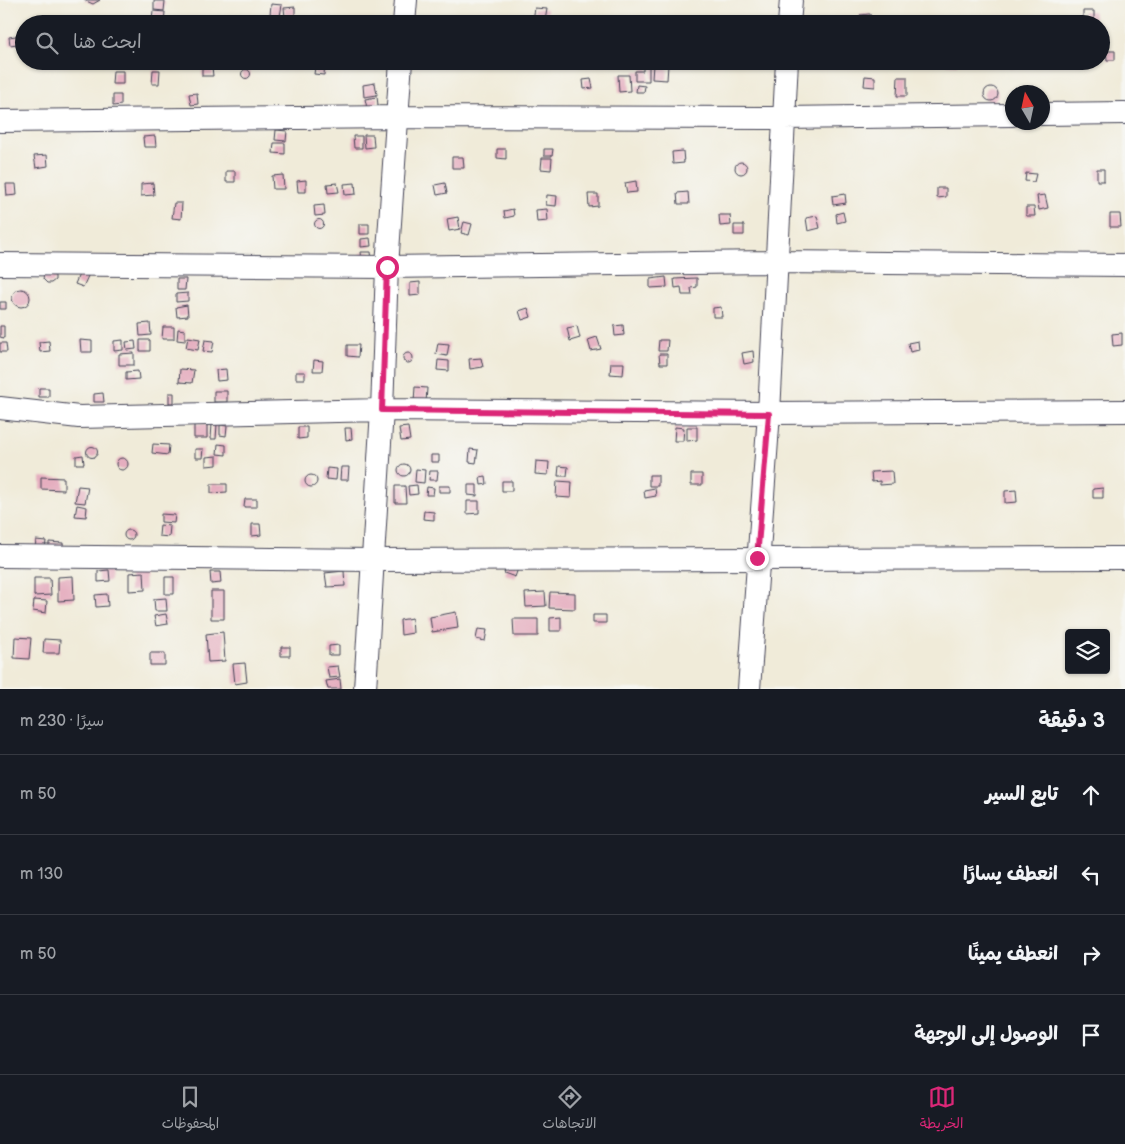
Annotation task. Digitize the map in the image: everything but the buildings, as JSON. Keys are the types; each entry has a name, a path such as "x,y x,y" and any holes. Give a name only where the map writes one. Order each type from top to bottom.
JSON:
{"street":[{"path":"405,15 406,0"},
{"path":"790,15 791,0"},
{"path":"365,689 382,410 387,267 400,70"},
{"path":"749,689 757,558 769,414 786,70"},
{"path":"1050,114 1125,113"},
{"path":"0,121 396,117 783,118 1005,115"},
{"path":"0,264 387,267 777,262 1125,265"},
{"path":"0,408 79,417 382,410 769,414 1125,411"},
{"path":"0,556 372,560 1125,558"}],"route":[{"path":"387,267 382,410 769,414 757,558"}]}
